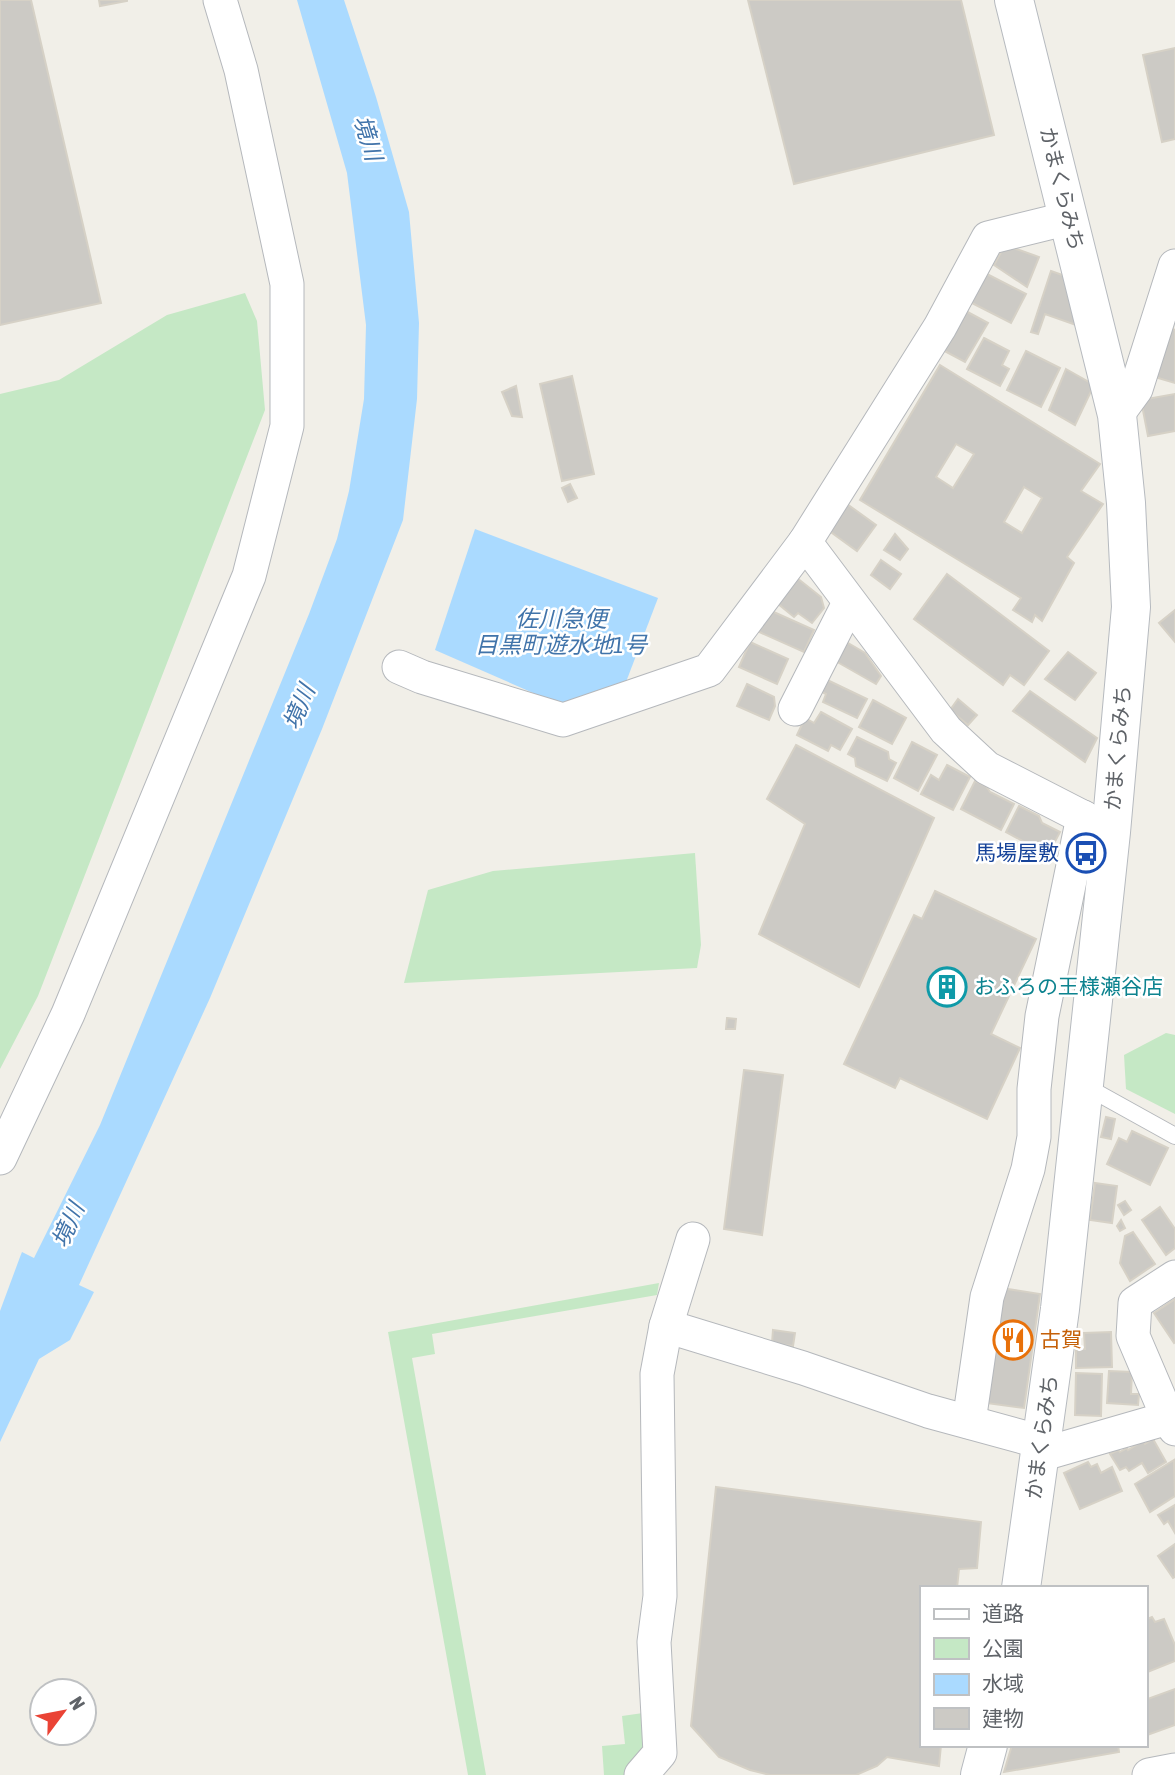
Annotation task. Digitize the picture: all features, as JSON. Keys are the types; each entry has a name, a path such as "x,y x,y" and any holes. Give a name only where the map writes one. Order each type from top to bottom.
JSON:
{"main road":[{"name":"かまくらみち","path":"1014,0 1117,415 1126,503 1131,607 1097,824 1083,1085 1060,1309 1021,1586"},
{"path":"980,1775 987,1747"}],"street":[{"path":"0,1158 68,1014 249,576 288,426 287,284 241,70 220,0"},
{"path":"399,667 422,677 563,720 709,670 805,542 940,327 988,238 1069,218"},
{"path":"1117,415 1136,389 1175,266"},
{"path":"805,542 946,730 987,768 1097,824 1042,1016 1034,1089 1034,1138 1028,1169 987,1297 969,1422"},
{"path":"795,709 849,603"},
{"path":"641,1775 660,1753 654,1642 660,1596 657,1374 666,1326 693,1239"},
{"path":"666,1326 969,1422 1041,1448 1171,1424 1133,1336 1135,1303 1175,1277"},
{"path":"1149,1775 1175,1770"}],"lane":[{"path":"1083,1085 1175,1136"}],"green space":[{"path":"245,293 257,321 265,410 38,996 0,1069 0,394 59,380 167,315"},
{"path":"695,853 701,945 697,968 404,983 428,890 493,871"},
{"path":"1166,1033 1175,1035 1175,1114 1126,1089 1124,1055"},
{"path":"659,1283 657,1295 432,1334 435,1354 412,1358 486,1775 468,1775 388,1332"},
{"path":"643,1713 646,1751 624,1775 604,1775 602,1746 625,1744 622,1716"}],"water":[{"name":"境川","path":"297,0 344,0 376,97 409,212 419,323 417,399 403,520 322,729 210,998 79,1285 94,1292 70,1340 39,1359 0,1442 0,1311 22,1252 34,1258 100,1125 309,614 337,539 349,491 364,399 366,325 347,173"},
{"name":"佐川急便 目黒町遊水地1号","path":"475,529 658,598 626,682 563,706 435,650"}],"building":[{"path":"0,0 31,0 101,303 0,325"},
{"path":"99,0 127,0 127,1 100,6"},
{"path":"748,0 961,0 994,135 794,184"},
{"path":"1175,48 1175,139 1162,142 1143,55"},
{"path":"1005,245 1039,257 1027,287 994,265"},
{"path":"981,271 1026,294 1011,323 966,300"},
{"path":"1051,271 1068,277 1076,325 1045,314 1038,334 1031,332"},
{"path":"962,309 988,323 965,362 939,348"},
{"path":"1171,328 1175,330 1175,383 1155,377"},
{"path":"984,338 1009,351 1002,365 1009,369 1000,386 967,369"},
{"path":"1026,351 1060,368 1041,407 1007,390"},
{"path":"940,365 1100,464 1081,491 1103,504 1067,557 1074,563 1042,621 1035,615 1032,622 1013,610 1021,598 860,500","holes":["956,444 974,454 953,488 936,477","1024,487 1042,498 1022,533 1004,522"]},
{"path":"1066,369 1094,385 1075,425 1049,410"},
{"path":"572,376 594,474 562,481 540,384"},
{"path":"516,386 522,417 512,416 502,392"},
{"path":"1175,394 1175,431 1148,436 1141,400"},
{"path":"570,484 577,498 568,502 562,488"},
{"path":"847,504 876,525 857,551 828,530"},
{"path":"895,534 908,549 900,560 884,550"},
{"path":"881,560 901,574 890,589 871,575"},
{"path":"947,574 1049,651 1024,685 1010,675 1003,685 914,619"},
{"path":"797,578 821,597 824,608 812,623 798,613 794,617 777,603"},
{"path":"767,609 814,630 804,652 757,631"},
{"path":"1175,610 1175,642 1159,623"},
{"path":"843,640 865,653 881,676 876,684 832,659"},
{"path":"750,642 788,659 777,684 739,667"},
{"path":"1068,652 1096,673 1075,700 1045,679"},
{"path":"821,677 867,699 857,718 823,702 826,694 816,689"},
{"path":"747,684 774,697 775,706 769,720 737,706"},
{"path":"1030,691 1097,738 1085,762 1013,711"},
{"path":"958,699 977,715 968,725 950,710"},
{"path":"873,700 906,718 892,744 859,727"},
{"path":"821,712 852,729 840,750 831,745 828,751 797,735 805,718 814,723"},
{"path":"857,737 888,752 889,759 896,763 887,781 856,766 855,758 848,754"},
{"path":"912,742 937,755 918,791 894,778"},
{"path":"796,745 934,818 859,987 759,934 805,824 767,799"},
{"path":"947,765 970,777 953,810 921,794 931,775 939,780"},
{"path":"975,781 1014,804 1001,830 961,809"},
{"path":"1019,806 1039,816 1042,823 1060,832 1048,855 1006,832"},
{"name":"おふろの王様瀬谷店","path":"935,891 1036,939 991,1034 1020,1048 987,1119 900,1078 895,1088 844,1064 914,915 922,919"},
{"path":"727,1018 736,1019 735,1029 726,1029"},
{"path":"744,1070 783,1075 762,1235 724,1229"},
{"path":"1106,1117 1115,1119 1111,1139 1101,1137"},
{"path":"1132,1131 1168,1148 1150,1185 1107,1164 1119,1138 1127,1142"},
{"path":"1095,1183 1117,1186 1112,1223 1090,1220"},
{"path":"1125,1201 1131,1210 1124,1215 1118,1205"},
{"path":"1160,1207 1175,1229 1175,1248 1166,1255 1142,1220"},
{"path":"1121,1220 1125,1228 1120,1231 1117,1226"},
{"path":"1133,1232 1155,1264 1130,1281 1120,1263 1125,1236"},
{"path":"1001,1288 1040,1294 1024,1408 986,1403"},
{"path":"1175,1299 1175,1342 1174,1343 1154,1313"},
{"path":"773,1330 795,1333 793,1346 772,1343"},
{"path":"1111,1332 1112,1367 1076,1368 1076,1349 1085,1349 1084,1333"},
{"path":"1109,1371 1132,1372 1131,1394 1139,1394 1138,1405 1107,1403"},
{"path":"1076,1373 1102,1374 1101,1416 1075,1415"},
{"path":"1153,1439 1166,1462 1148,1473 1142,1463 1129,1471 1126,1467 1120,1470 1110,1454 1127,1448 1128,1450 1143,1441 1145,1444"},
{"path":"1174,1460 1175,1496 1150,1512 1135,1484"},
{"path":"1088,1462 1091,1467 1097,1464 1101,1473 1112,1467 1122,1491 1080,1509 1064,1473"},
{"path":"716,1487 981,1522 977,1568 959,1569 957,1586 920,1586 920,1747 941,1747 939,1766 887,1757 877,1766 856,1775 770,1775 719,1757 691,1726"},
{"path":"1175,1505 1175,1533 1168,1521 1164,1524 1158,1515"},
{"path":"1175,1544 1175,1577 1173,1578 1158,1556"},
{"path":"1152,1617 1155,1622 1164,1619 1175,1645 1175,1661 1147,1672 1147,1619"},
{"path":"1175,1689 1175,1725 1147,1735 1147,1699"},
{"path":"1011,1747 1118,1747 1119,1752 1004,1772"}],"place":[{"name":"馬場屋敷","path":"1086,853"},
{"name":"おふろの王様瀬谷店","path":"947,987"},
{"name":"古賀","path":"1013,1340"}]}
